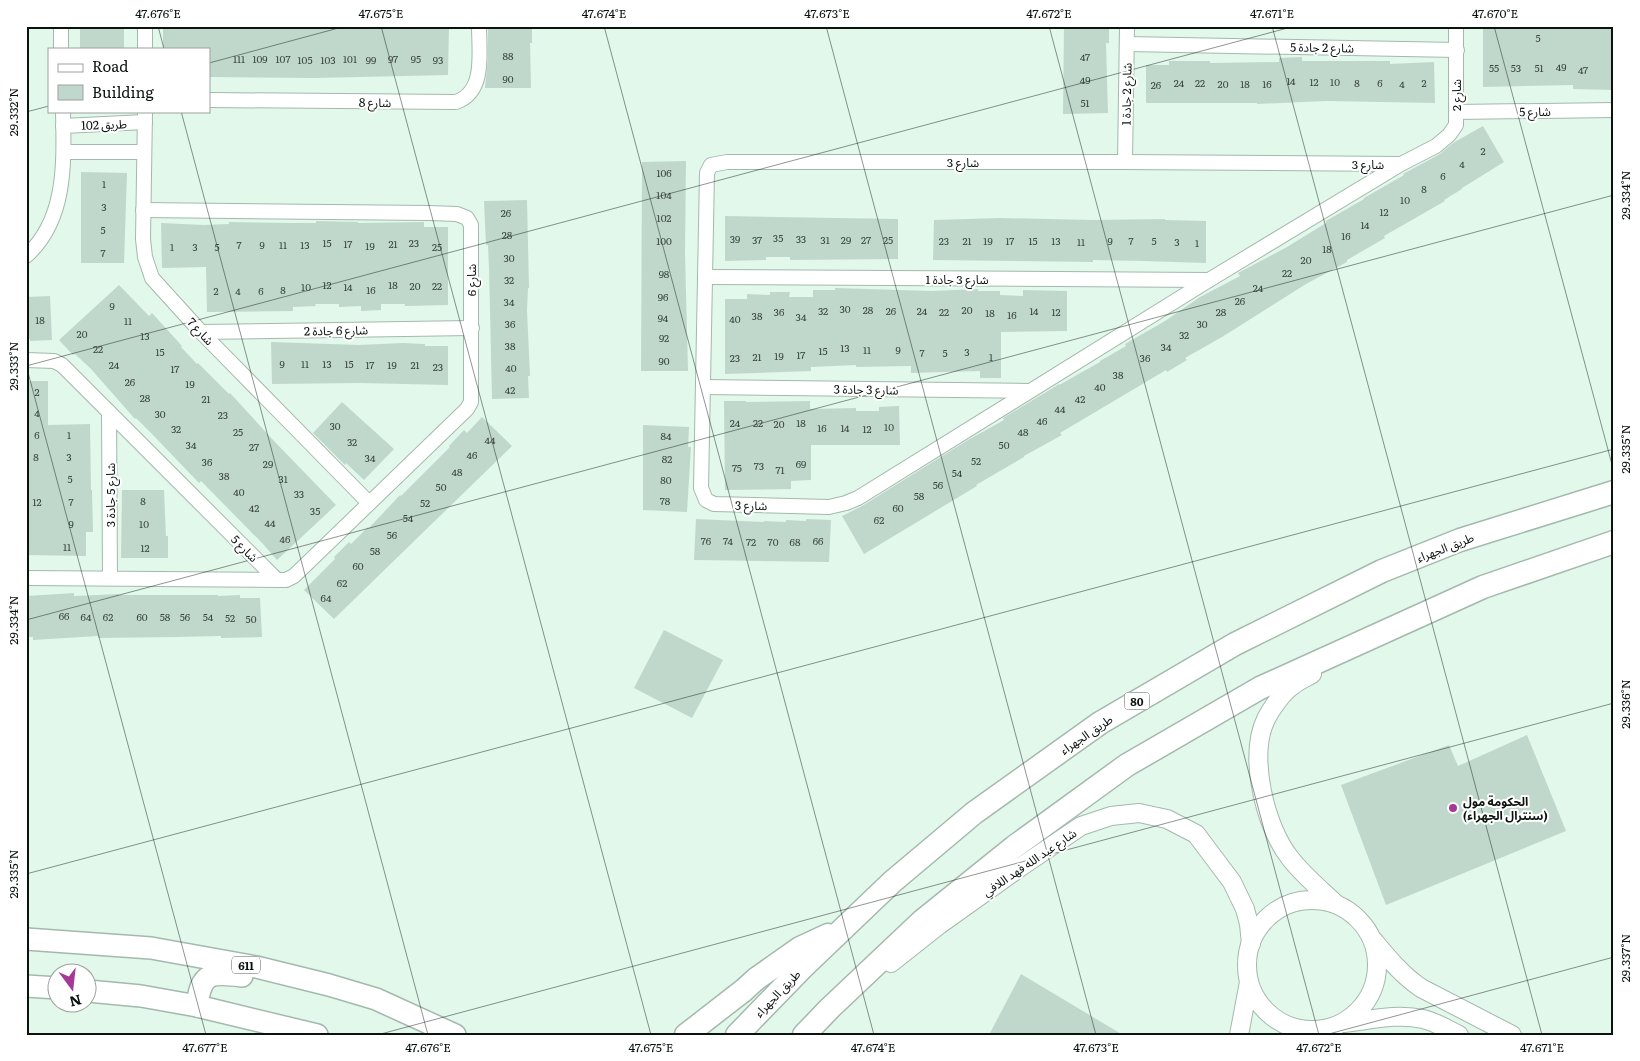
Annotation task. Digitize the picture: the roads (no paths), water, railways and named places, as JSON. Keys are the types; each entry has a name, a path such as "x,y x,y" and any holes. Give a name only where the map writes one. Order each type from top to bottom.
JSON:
{"highway":[{"name":"طريق الجهراء","path":"737,1035 802,968 892,882 974,813 1100,723 1235,644 1382,571 1460,540 1614,492"},
{"path":"806,1033 922,921 1014,847 1127,765 1260,688 1483,587 1614,542"},
{"path":"686,1035 756,979 800,948 844,927"}],"main road":[{"name":"611","path":"26,939 151,948 266,970 329,985 376,999 455,1035"},
{"path":"197,1006 202,983 208,978 216,974 251,975 266,970"},
{"path":"26,986 48,987"},
{"path":"98,992 141,996 197,1006 317,1035"}],"street":[{"path":"60,48 61,26"},
{"path":"145,26 145,48"},
{"name":"شارع 8","path":"210,100 456,102 470,94 475,87 478,77 479,26"},
{"name":"شارع 2 جادة 1","path":"1125,162 1127,26"},
{"name":"شارع 2","path":"1402,164 1436,146 1449,135 1456,125 1456,26"},
{"name":"شارع 2 جادة 5","path":"1127,44 1456,50"},
{"name":"شارع 5","path":"1456,112 1614,110"},
{"name":"طريق 102","path":"26,256 35,248 40,240 55,211 61,189 64,152 63,112"},
{"name":"طريق 102","path":"63,126 145,117"},
{"name":"شارع 7","path":"145,117 143,152 145,257 152,278 201,332 369,503"},
{"path":"64,152 143,152"},
{"name":"شارع 3","path":"727,162 1402,164 846,504 829,507 714,504 706,500 701,488 702,387 707,173 711,165 727,162"},
{"name":"شارع 6","path":"143,210 457,214 467,218 471,225 472,397 467,409 294,576 286,580 276,580"},
{"name":"شارع 3 جادة 1","path":"705,277 1210,280"},
{"name":"شارع 6 جادة 2","path":"201,332 472,328"},
{"name":"شارع 5","path":"26,360 54,361 62,365 276,580"},
{"name":"شارع 3 جادة 3","path":"702,387 1029,391"},
{"name":"شارع 5 جادة 3","path":"110,412 110,578"},
{"name":"شارع 5","path":"26,578 276,580"},
{"path":"1338,906 1289,857 1271,826 1262,793 1260,739 1265,720 1272,708 1291,686 1398,626"},
{"name":"شارع عبد الله فهد اللافي","path":"806,1033 939,925 995,885 1081,826 1111,816 1139,813 1167,819 1196,834 1232,882 1245,910 1249,924 1251,944"},
{"path":"1239,1035 1249,982 1247,963 1251,944 1261,925 1277,911 1296,902 1317,901 1338,906 1352,913 1363,924 1371,937 1396,967 1410,981 1512,1035"},
{"path":"1341,1024 1358,1012 1370,996 1377,976 1377,956 1371,937"},
{"path":"1249,982 1259,1002 1274,1018 1295,1028 1317,1030"},
{"path":"1294,1035 1341,1024 1391,1017 1409,1017 1435,1023 1459,1035"}],"place":[{"name":"الحكومة مول (سنترال الجهراء)","path":"1453,808"}]}
